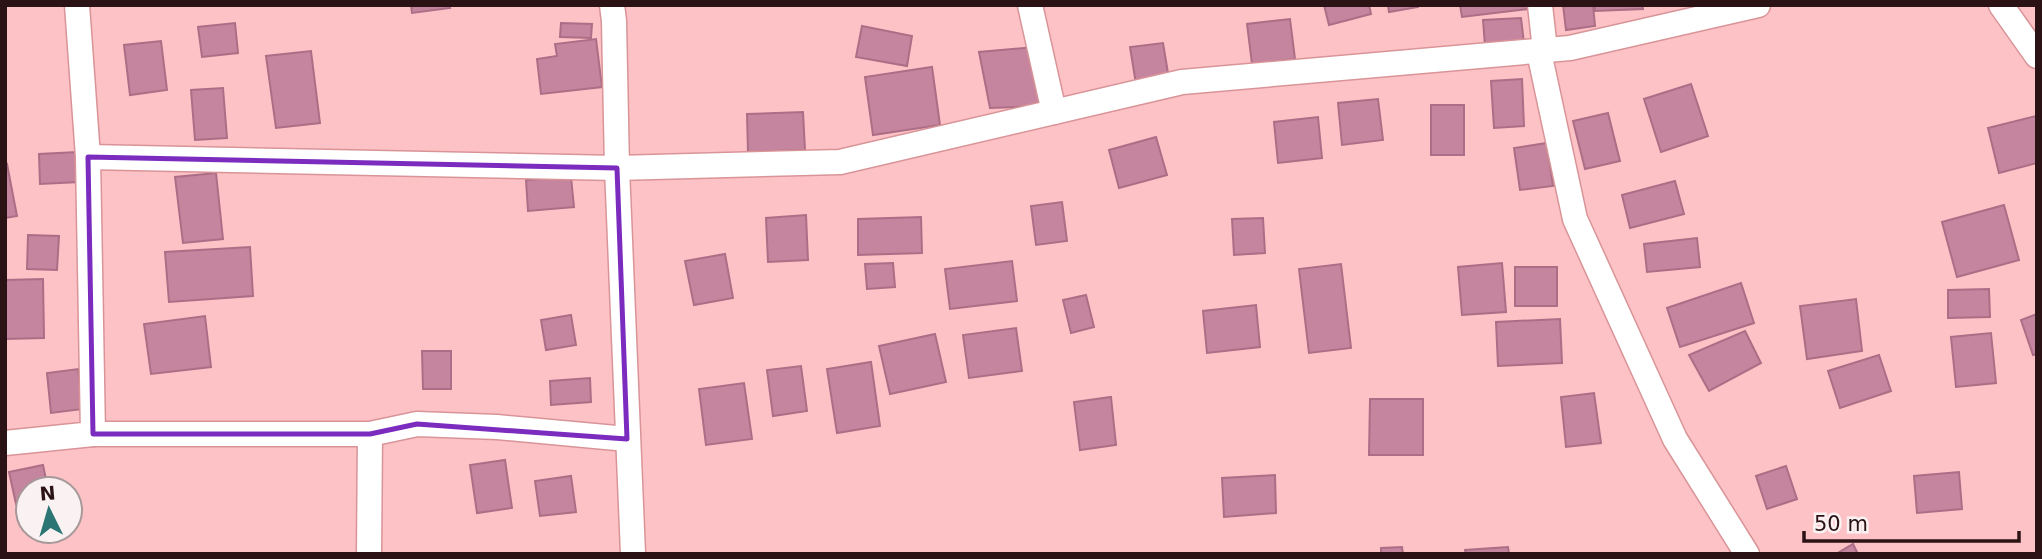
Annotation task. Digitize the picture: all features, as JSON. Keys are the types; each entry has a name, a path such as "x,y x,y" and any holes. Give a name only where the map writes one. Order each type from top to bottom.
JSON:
{"street":[{"path":"77,5 88,157 93,434"},
{"path":"612,5 633,554"},
{"path":"1030,5 1054,112"},
{"path":"1540,5 1542,51 1575,219 1675,439 1747,554"},
{"path":"88,157 617,168 840,162 1182,82 1570,48 1758,5"},
{"path":"2001,5 2037,56"},
{"path":"5,443 93,434 370,433 417,424 497,427 627,439"},
{"path":"369,554 370,433"}],"highlighted area":[{"path":"88,157 617,168 627,439 417,424 370,434 93,434"}],"building":[{"path":"411,5 449,5 450,8 412,13"},
{"path":"1324,5 1369,5 1371,14 1329,25"},
{"path":"1388,5 1418,5 1418,7 1389,12"},
{"path":"1460,5 1529,5 1529,9 1462,17"},
{"path":"1563,5 1593,5 1595,26 1566,30"},
{"path":"1595,5 1642,5 1643,9 1595,11"},
{"path":"1521,18 1524,43 1485,46 1483,20"},
{"path":"1290,19 1295,59 1252,64 1247,24"},
{"path":"235,23 238,53 202,57 198,27"},
{"path":"561,23 592,24 591,38 560,37"},
{"path":"862,26 912,36 907,66 856,57"},
{"path":"596,39 602,87 541,94 537,59 557,56 555,44"},
{"path":"161,41 167,90 130,95 124,45"},
{"path":"1163,43 1169,79 1136,84 1130,47"},
{"path":"1034,47 1040,106 990,108 979,52"},
{"path":"311,51 320,123 276,128 266,56"},
{"path":"932,67 940,125 873,135 865,77"},
{"path":"1522,79 1524,126 1494,128 1491,81"},
{"path":"1691,84 1708,136 1661,152 1644,99"},
{"path":"223,88 227,138 195,140 191,90"},
{"path":"1378,99 1383,140 1342,145 1338,103"},
{"path":"1431,105 1464,105 1464,155 1431,155"},
{"path":"803,112 805,150 748,152 747,114"},
{"path":"1608,113 1620,161 1585,169 1573,121"},
{"path":"2036,116 2037,163 1999,173 1988,128"},
{"path":"1318,117 1322,158 1278,163 1274,122"},
{"path":"1156,137 1167,175 1119,188 1109,150"},
{"path":"1547,143 1553,186 1520,190 1514,148"},
{"path":"77,152 79,182 40,184 39,154"},
{"path":"7,164 17,216 5,218 5,165"},
{"path":"216,173 223,239 183,243 175,177"},
{"path":"571,177 574,207 528,211 526,180"},
{"path":"1675,181 1684,214 1630,228 1622,195"},
{"path":"1062,202 1067,241 1036,245 1031,206"},
{"path":"2004,205 2019,260 1957,277 1942,222"},
{"path":"806,215 808,260 768,262 766,218"},
{"path":"921,217 922,253 858,255 858,219"},
{"path":"1263,218 1265,253 1234,255 1232,219"},
{"path":"28,235 59,236 57,270 27,269"},
{"path":"1697,238 1700,267 1647,272 1644,244"},
{"path":"250,247 253,296 169,302 165,252"},
{"path":"725,254 733,298 694,305 685,261"},
{"path":"1012,261 1017,301 950,309 945,269"},
{"path":"893,263 895,287 867,289 865,264"},
{"path":"1502,263 1506,312 1462,315 1458,267"},
{"path":"1341,264 1351,348 1309,353 1299,269"},
{"path":"1515,267 1557,267 1557,306 1515,306"},
{"path":"43,279 44,338 5,339 5,280"},
{"path":"1741,283 1754,323 1680,347 1667,308"},
{"path":"1989,289 1990,317 1948,318 1948,290"},
{"path":"1086,295 1094,327 1071,333 1063,300"},
{"path":"1856,299 1862,351 1807,359 1800,306"},
{"path":"1256,305 1260,347 1207,353 1203,311"},
{"path":"2037,314 2037,354 2033,355 2021,320"},
{"path":"571,315 576,345 546,350 541,320"},
{"path":"205,316 211,367 151,374 144,324"},
{"path":"1560,319 1562,363 1498,366 1496,322"},
{"path":"1016,328 1022,371 969,378 963,335"},
{"path":"1745,331 1761,363 1709,391 1689,355"},
{"path":"1991,333 1996,383 1956,387 1951,337"},
{"path":"935,334 946,382 890,394 879,346"},
{"path":"422,351 451,351 451,389 423,389"},
{"path":"1879,355 1891,391 1840,408 1828,371"},
{"path":"871,362 880,426 837,433 827,369"},
{"path":"801,366 807,411 773,416 767,370"},
{"path":"78,369 83,409 51,413 47,373"},
{"path":"590,378 591,402 551,405 550,381"},
{"path":"744,383 752,439 706,445 699,389"},
{"path":"1594,393 1601,443 1566,447 1561,397"},
{"path":"1111,397 1116,445 1080,450 1074,402"},
{"path":"1370,399 1423,399 1423,455 1369,455"},
{"path":"505,460 512,508 477,513 470,465"},
{"path":"43,465 45,475 14,475 14,495 9,472"},
{"path":"1786,466 1797,499 1767,509 1756,476"},
{"path":"1959,472 1962,509 1917,513 1914,476"},
{"path":"1275,475 1276,513 1224,517 1222,478"},
{"path":"571,476 576,512 540,516 535,481"},
{"path":"1853,544 1858,554 1836,554"},
{"path":"1402,547 1403,554 1381,554 1381,548"},
{"path":"1508,547 1509,554 1466,554 1465,550"}]}
